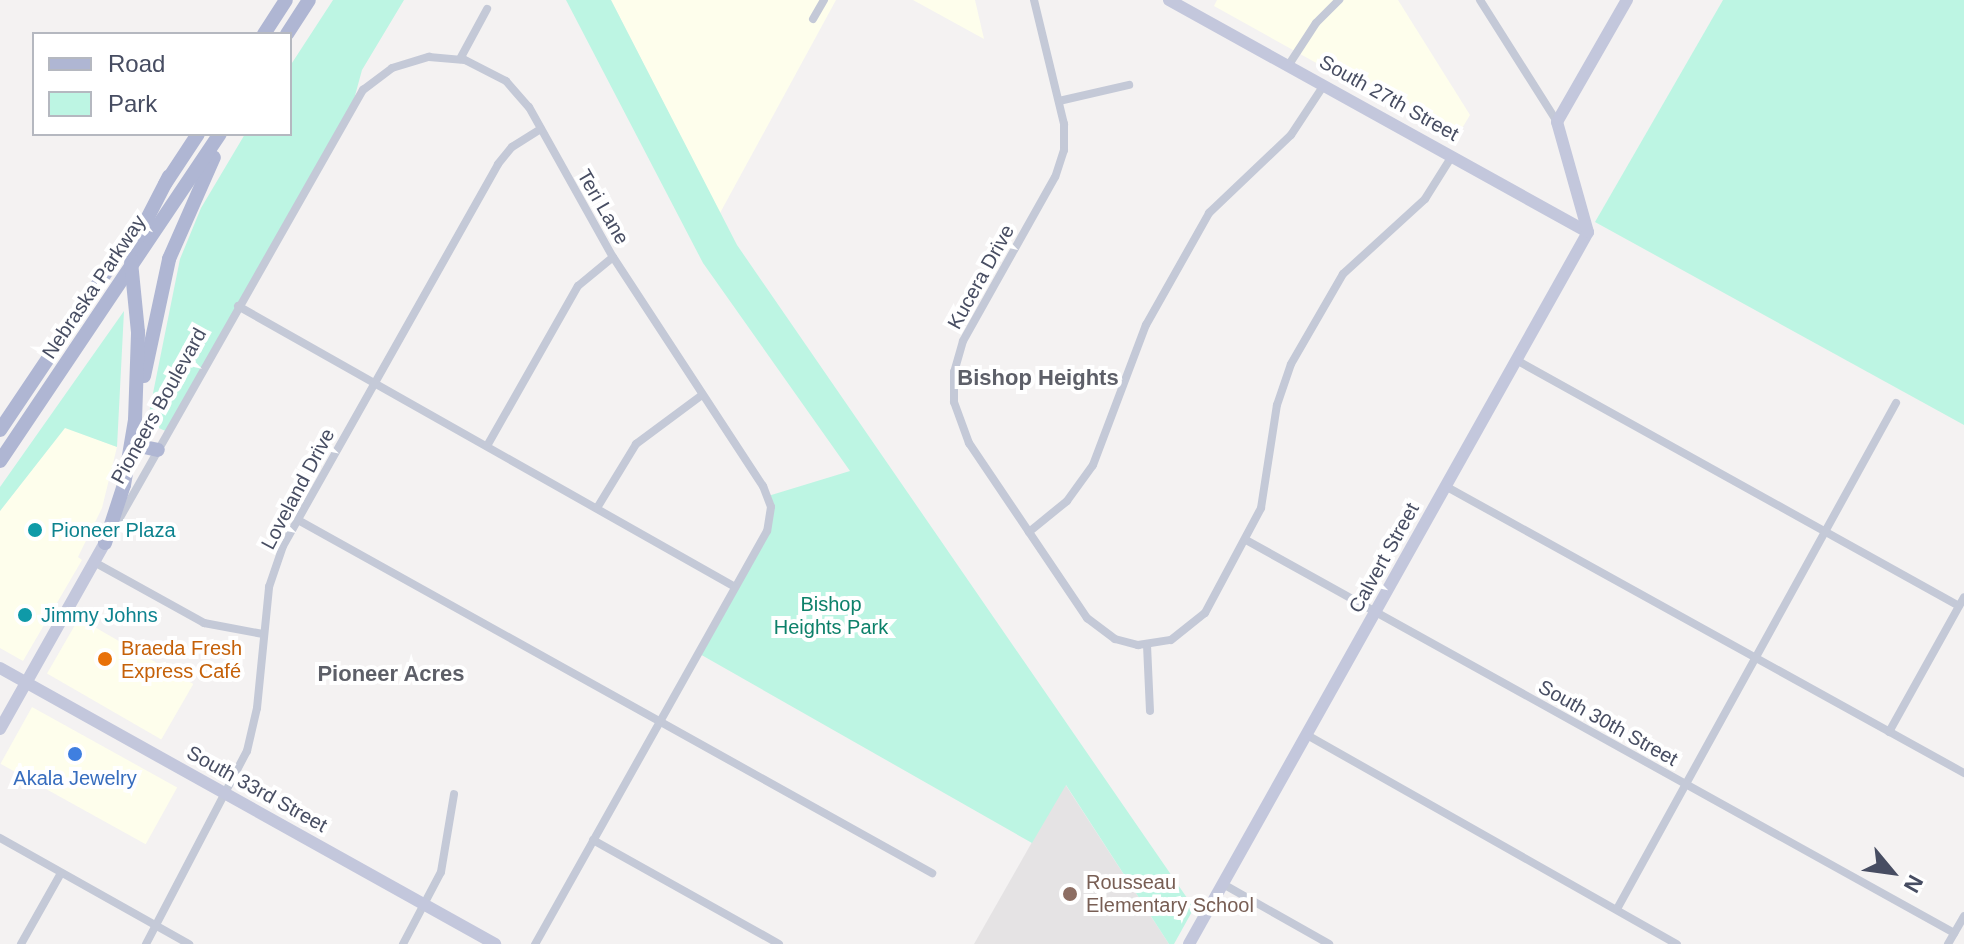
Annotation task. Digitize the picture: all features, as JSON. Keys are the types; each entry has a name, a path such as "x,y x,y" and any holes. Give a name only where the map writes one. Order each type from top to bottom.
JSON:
{"main road":[{"path":"265,32 286,0"},
{"path":"288,32 309,0"},
{"name":"South 27th Street","path":"1169,0 1588,232"},
{"path":"1588,232 1557,122 1627,0"},
{"name":"Nebraska Parkway","path":"0,430 197,136"},
{"name":"Nebraska Parkway","path":"0,461 219,136"},
{"path":"105,543 135,427 169,259 225,136"},
{"path":"158,450 144,447 135,427 137,323 129,270 132,245 169,176"},
{"path":"1550,211 1570,208 1574,187"},
{"name":"Calvert Street","path":"1189,944 1588,232"},
{"name":"Pioneers Boulevard","path":"0,729 105,543"},
{"name":"South 33rd Street","path":"0,668 495,944"}],"street":[{"path":"813,19 824,0"},
{"name":"Kucera Drive","path":"1034,0 1065,136 1061,164 963,341 954,372 954,402 962,430 1095,626 1115,639 1147,645"},
{"path":"1288,66 1316,23 1339,0"},
{"path":"1480,0 1557,122"},
{"path":"460,59 487,9"},
{"name":"Teri Lane","path":"353,103 382,74 406,62 460,59 506,81 541,129 613,257 768,496 771,520 735,587"},
{"path":"1059,101 1129,85"},
{"path":"1029,532 1067,501 1093,465 1146,325 1209,213 1291,135 1324,85"},
{"name":"Pioneers Boulevard","path":"105,543 353,103"},
{"name":"Loveland Drive","path":"146,944 226,795 253,731 263,634 274,567 504,155 541,129"},
{"path":"1150,711 1147,645 1171,640 1195,625 1246,540 1261,508 1277,405 1291,364 1343,274 1418,206 1452,156"},
{"path":"487,446 578,286 613,257"},
{"path":"238,306 735,587 535,944"},
{"path":"1518,361 1824,530 1962,602 1889,732"},
{"path":"597,508 636,444 702,395"},
{"path":"1617,909 1683,783 1896,403"},
{"path":"1447,487 1964,773"},
{"path":"298,520 932,873"},
{"name":"South 30th Street","path":"1246,540 1954,933"},
{"path":"94,562 204,623 263,634"},
{"path":"1307,735 1677,944"},
{"path":"403,944 425,905 447,855 454,794"},
{"path":"0,838 189,944"},
{"path":"593,840 779,944"},
{"path":"21,944 61,873"},
{"path":"1223,884 1329,944"},
{"path":"1948,944 1964,916"}],"shaded area":[{"path":"611,0 836,0 720,213"},
{"path":"913,0 975,0 984,39"},
{"path":"1217,0 1398,0 1470,115 1455,140 1214,6"},
{"path":"65,427 117,447 102,508 78,557 82,560 23,661 0,648 0,511"},
{"path":"79,618 193,684 161,739 47,673"},
{"path":"32,707 177,787 146,844 0,764"},
{"name":"Rousseau Elementary School","path":"1065,784 1169,944 974,944"}],"green space":[{"path":"333,0 404,0 362,70 353,103 168,432 147,423 180,259 201,208 244,136 292,136 292,63"},
{"name":"Bishop Heights Park","path":"566,0 611,0 737,245 1194,908 1174,944 1169,944 1066,785 1032,843 698,653 767,531 768,496 850,471 703,263"},
{"path":"1723,0 1964,0 1964,425 1595,222"},
{"path":"124,311 117,447 65,428 0,511 0,487"}],"place":[{"name":"Pioneer Plaza","path":"35,530"},
{"name":"Jimmy Johns","path":"25,615"},
{"name":"Braeda Fresh Express Café","path":"105,659"},
{"name":"Akala Jewelry","path":"75,754"},
{"name":"Rousseau Elementary School","path":"1070,894"}],"district":[{"name":"Bishop Heights","path":"1038,378"},
{"name":"Pioneer Acres","path":"391,674"}]}
